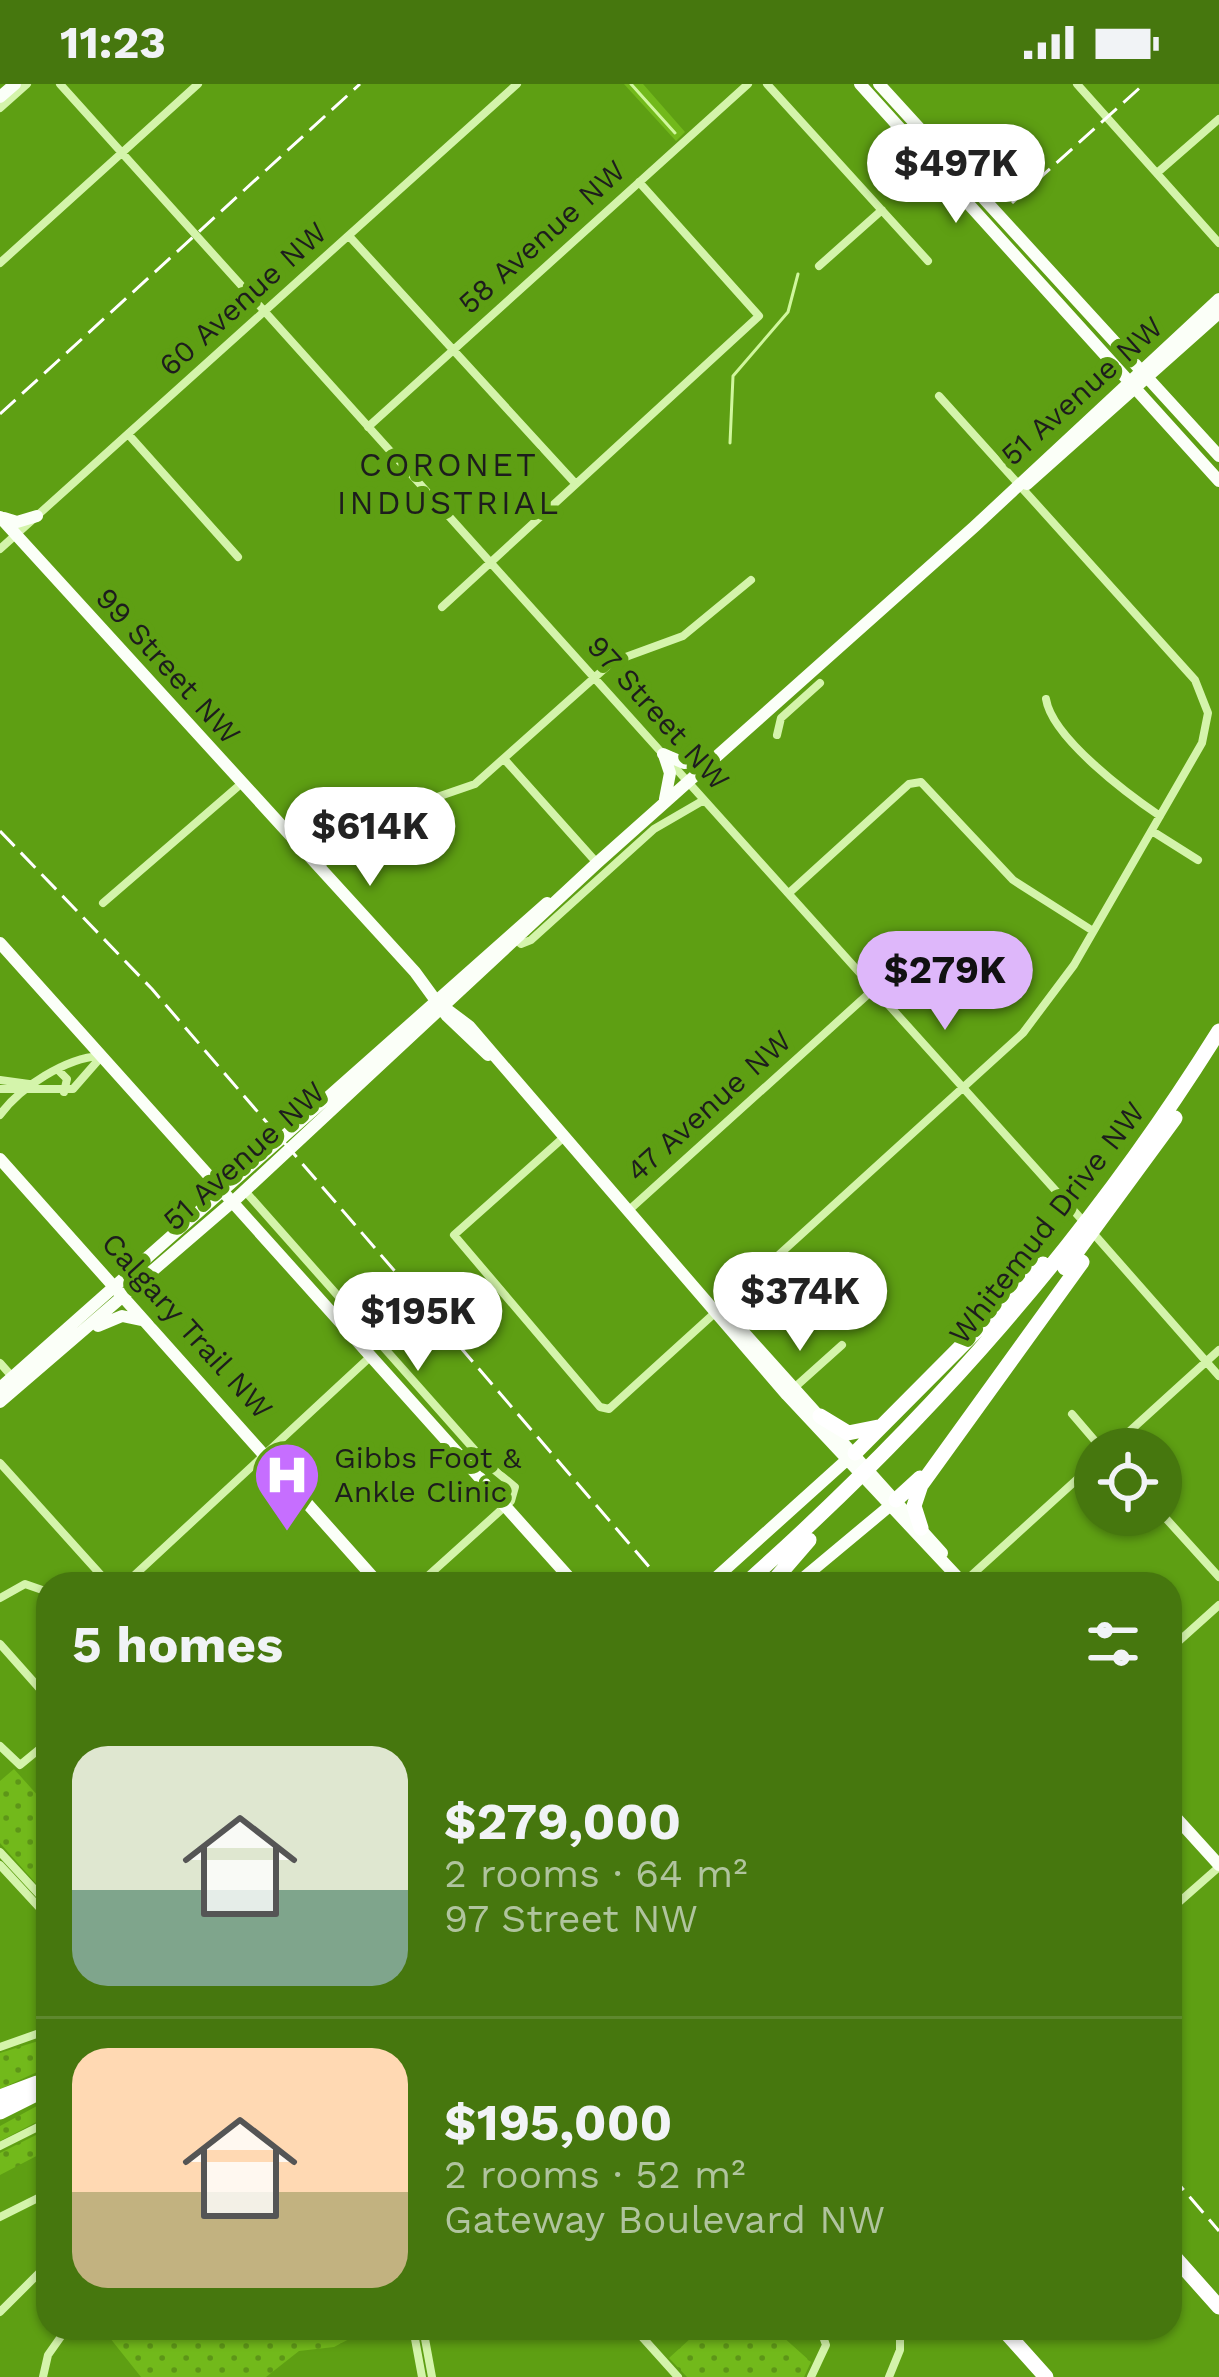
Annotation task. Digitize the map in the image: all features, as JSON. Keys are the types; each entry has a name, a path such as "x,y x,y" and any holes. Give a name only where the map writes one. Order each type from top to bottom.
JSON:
{"highway":[{"path":"1180,1093 1219,1013"},
{"name":"Whitemud Drive NW","path":"771,1572 962,1376 1103,1202 1219,1031"},
{"name":"Whitemud Drive NW","path":"761,1572 806,1536 979,1370 1128,1186 1219,1049"},
{"path":"921,1528 916,1497 1103,1233 1128,1186"},
{"path":"855,1461 1103,1202"},
{"path":"820,1416 851,1434 887,1424"},
{"path":"892,1503 953,1439"},
{"path":"752,1572 806,1536"},
{"path":"780,1572 806,1536"},
{"path":"0,2100 36,2088"},
{"path":"0,2115 36,2090"},
{"path":"1182,2265 1219,2307"},
{"path":"1013,2340 1046,2377"}],"main road":[{"path":"860,84 1088,336 1179,414 1219,456"},
{"path":"879,84 1115,343 1152,407 1219,481"},
{"name":"51 Avenue NW","path":"1021,484 1086,431 1219,299"},
{"name":"51 Avenue NW","path":"228,1197 244,1191 441,1004 716,757 797,694 1112,395 1160,364 1219,313"},
{"path":"1069,315 1219,456"},
{"path":"1115,343 1142,353 1180,334"},
{"path":"1088,336 1109,371 1112,395"},
{"path":"1160,364 1179,414"},
{"path":"1086,431 1131,406 1152,407"},
{"path":"0,516 17,522 37,516"},
{"name":"99 Street NW","path":"0,516 718,1312 729,1316 826,1438 855,1461"},
{"path":"663,754 688,763 716,757"},
{"path":"663,754 670,779 663,804"},
{"path":"0,943 228,1197 335,1306 370,1357 436,1418 564,1572"},
{"path":"415,972 449,982 468,980 464,1028 445,1022 418,1026 421,999 415,972"},
{"name":"51 Avenue NW","path":"0,1388 82,1333 120,1291 228,1197 249,1169 418,1026"},
{"name":"Calgary Trail NW","path":"0,1160 369,1572"},
{"path":"209,1175 227,1181 249,1169"},
{"path":"244,1191 249,1169"},
{"path":"90,1308 100,1290 92,1261"},
{"name":"51 Avenue NW","path":"0,1402 90,1308 120,1291"},
{"path":"82,1333 122,1316 148,1322"},
{"name":"99 Street NW","path":"790,1392 820,1416 950,1572"},
{"path":"824,1481 833,1460 826,1438"},
{"path":"722,1572 824,1481 855,1461"},
{"path":"810,1572 892,1503"},
{"name":"99 Street NW","path":"892,1503 921,1528 954,1572"},
{"path":"944,1567 945,1572"},
{"path":"1182,1824 1219,1866"}],"street":[{"path":"0,108 27,84"},
{"name":"97 Street NW","path":"60,84 1219,1376"},
{"path":"0,263 198,84"},
{"name":"60 Avenue NW","path":"0,549 517,84"},
{"name":"58 Avenue NW","path":"368,427 748,84"},
{"path":"767,84 928,260"},
{"path":"1077,84 1219,242"},
{"path":"1157,173 1219,118"},
{"path":"442,607 759,316 639,182"},
{"path":"819,266 882,210"},
{"path":"349,236 575,483"},
{"path":"563,1138 454,1235 607,1410 966,1089 1036,1017 1093,931 1202,743 1208,713 1191,675 939,396"},
{"path":"128,434 238,557"},
{"path":"319,868 369,822 468,787 621,656 683,636 751,580"},
{"name":"51 Avenue NW","path":"776,735 776,724 797,694 820,683"},
{"path":"1046,699 1051,716 1120,789 1160,816"},
{"path":"505,760 597,863"},
{"path":"789,893 917,781 1013,880 1093,931"},
{"path":"104,902 242,783"},
{"name":"51 Avenue NW","path":"514,938 531,940 654,829 704,800"},
{"path":"1152,831 1198,860"},
{"name":"47 Avenue NW","path":"628,1210 875,988"},
{"path":"0,1115 27,1090 76,1059 101,1056"},
{"path":"0,1084 59,1092 80,1085 101,1056"},
{"path":"52,1074 59,1092"},
{"path":"0,1084 26,1084 52,1074 67,1079 59,1092"},
{"path":"244,1191 335,1306 436,1418 514,1485 514,1498 432,1572"},
{"path":"257,1228 269,1218"},
{"path":"790,1392 842,1345"},
{"path":"1130,1428 1219,1350"},
{"path":"138,1572 370,1357"},
{"path":"0,1363 16,1381"},
{"path":"1072,1414 1086,1428"},
{"path":"0,1462 99,1572"},
{"path":"976,1572 1074,1482"},
{"path":"27,1493 34,1484"},
{"path":"1182,1536 1219,1577"},
{"path":"0,1598 17,1586 36,1584"},
{"path":"1182,1638 1219,1605"},
{"path":"0,1644 36,1684"},
{"path":"0,1746 20,1765 36,1752"},
{"path":"0,1852 36,1891"},
{"path":"0,1865 36,1904"},
{"path":"1182,1899 1219,1866"},
{"path":"0,2047 36,2034"},
{"path":"0,2146 36,2128"},
{"path":"0,2217 36,2199"},
{"path":"0,2312 36,2276"},
{"path":"43,2377 48,2355 59,2340"},
{"path":"415,2340 422,2377"},
{"path":"425,2340 432,2377"},
{"path":"644,2340 678,2377"},
{"path":"811,2377 825,2340"},
{"path":"893,2375 899,2340"}],"green space":[{"path":"624,84 643,84 685,132 676,141"},
{"path":"14,1769 36,1794 36,1884 0,1843 0,1781"},
{"path":"36,2042 36,2072 0,2089 0,2053"},
{"path":"36,2106 36,2122 0,2141 0,2126"},
{"path":"36,2135 36,2156 0,2175 0,2153"},
{"path":"112,2340 347,2340 334,2347 299,2351 266,2377 141,2377"},
{"path":"689,2340 786,2340 811,2362 804,2377 687,2377 669,2358"}],"waterway":[{"path":"631,84 675,133"},
{"path":"730,443 733,376 788,312 798,274"}],"railway":[{"path":"0,414 360,84"},
{"path":"1012,203 1144,84"},
{"path":"0,831 152,989 654,1572"},
{"path":"1182,2188 1219,2231"}],"place":[{"name":"Gibbs Foot & Ankle Clinic","path":"287,1534"}],"district":[{"name":"CORONET INDUSTRIAL","path":"449,483"}]}
